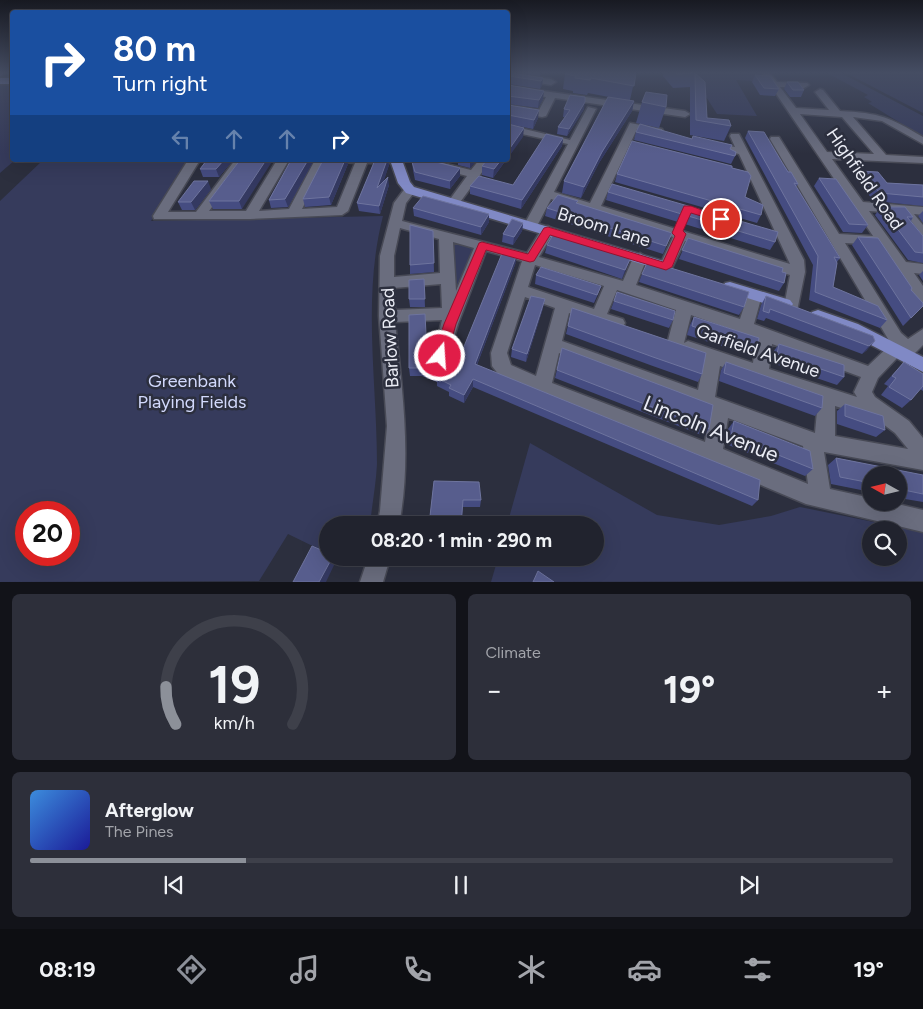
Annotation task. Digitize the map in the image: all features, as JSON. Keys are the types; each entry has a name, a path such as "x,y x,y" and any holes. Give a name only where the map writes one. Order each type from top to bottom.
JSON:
{"main road":[{"path":"397,162 404,183 410,190"},
{"name":"Broom Lane","path":"410,190 684,272"},
{"path":"719,283 852,328 902,350 923,365"}],"street":[{"path":"510,108 542,114 547,100"},
{"path":"586,100 684,114"},
{"name":"Highfield Road","path":"785,100 923,297"},
{"path":"828,100 883,158"},
{"path":"530,225 548,194 591,109"},
{"path":"793,111 885,119 923,141"},
{"path":"594,207 610,186 630,144 634,125 670,134"},
{"path":"510,129 574,143"},
{"path":"735,136 797,260 798,272 792,307"},
{"path":"775,139 902,350"},
{"path":"707,144 743,152"},
{"path":"823,155 923,160"},
{"path":"193,162 159,216 342,210 362,162"},
{"path":"199,216 240,162"},
{"path":"250,214 283,162"},
{"path":"293,213 320,162"},
{"path":"454,202 485,162"},
{"path":"445,163 475,175"},
{"path":"736,171 754,176"},
{"path":"801,180 843,183"},
{"path":"179,183 224,183"},
{"name":"Barlow Road","path":"390,516 396,426 387,316 387,256 400,203 410,190"},
{"path":"548,194 680,229 798,272"},
{"path":"860,206 923,211"},
{"path":"904,210 923,234"},
{"path":"396,223 530,258 685,306 746,326 871,374"},
{"path":"666,267 680,229"},
{"path":"548,230 530,258 521,290 632,329"},
{"path":"766,232 785,237"},
{"path":"446,236 450,319"},
{"path":"835,238 884,241"},
{"path":"440,356 450,319 482,245"},
{"path":"627,289 640,258"},
{"path":"902,267 923,268"},
{"path":"387,283 448,278"},
{"path":"598,317 612,284"},
{"name":"Lincoln Avenue","path":"521,290 499,352 501,366 506,370 542,387 820,498 923,521"},
{"path":"746,326 754,294"},
{"path":"542,387 564,304"},
{"path":"675,344 685,306"},
{"path":"387,316 450,319"},
{"path":"760,372 765,333"},
{"path":"923,335 871,374 863,392 869,403 916,434 923,452"},
{"name":"Garfield Avenue","path":"658,338 828,397 861,406 869,403"},
{"path":"553,344 819,442 923,461"},
{"path":"713,357 713,454"},
{"path":"820,498 819,442 828,397"},
{"path":"371,582 376,566"}],"green space":[{"path":"0,100 10,100 10,162 13,162 0,173"},
{"path":"708,100 748,100 757,116 717,114"},
{"path":"869,100 893,100 923,116 923,137 868,103 872,102"},
{"path":"898,100 923,100 923,113"},
{"name":"Greenbank Playing Fields","path":"41,162 188,162 151,221 383,216 373,277 372,340 377,464 371,516 319,516 319,549 288,534 259,581 0,582 0,201"},
{"path":"449,239 477,246 452,314"},
{"path":"530,443 657,515 719,525 771,516 800,507 869,521 862,521 862,566 907,566 907,529 923,532 923,581 491,582 496,566 604,566 604,516 510,516"}],"building":[{"path":"568,100 585,100 569,129 558,127 570,110 564,109"},
{"path":"606,100 634,101 602,152 584,187 564,181"},
{"path":"643,100 667,100 666,107 642,102"},
{"path":"696,100 706,100 707,118 729,120 731,126 696,120"},
{"path":"510,105 539,110 534,120 510,115"},
{"path":"510,124 524,128 510,148"},
{"path":"640,124 692,139 693,136 732,145 730,149 736,152 735,156 636,132"},
{"path":"748,131 764,132 788,172 791,172 798,184 794,183 840,258 834,257 837,263 833,287 878,306 887,320 815,292 818,256"},
{"path":"546,134 563,138 522,200 470,186 479,176 513,185"},
{"path":"632,141 732,166 732,168 748,172 751,176 745,197 763,205 761,215 617,174"},
{"path":"205,162 222,162 216,169 200,169"},
{"path":"238,162 265,162 239,201 209,201"},
{"path":"290,162 307,162 285,199 269,200"},
{"path":"322,162 344,162 329,197 303,199"},
{"path":"374,162 386,162 377,188 388,177 379,206 357,203"},
{"path":"412,162 436,162 460,168 450,181 415,172"},
{"path":"485,162 499,162 494,169 482,166"},
{"path":"860,171 878,172 887,183 923,185 923,197 880,193"},
{"path":"819,178 836,179 868,225 849,224"},
{"path":"194,181 208,181 191,202 178,202"},
{"path":"612,184 778,232 775,242 608,192"},
{"path":"558,195 578,201 576,203 672,233 666,246 547,208"},
{"path":"423,196 489,214 481,227 413,208"},
{"path":"881,207 905,207 913,217 907,217 923,236 923,253 915,252"},
{"path":"512,219 523,223 514,237 503,234"},
{"path":"410,225 433,231 434,263 410,265"},
{"path":"554,233 631,257 625,270 547,245"},
{"path":"858,237 878,238 912,288 911,290 923,303 923,306 911,318"},
{"path":"688,238 783,268 782,272 786,273 784,283 682,250"},
{"path":"503,251 517,254 475,364 760,480 758,500 473,379 464,395 449,388 451,385 437,378 439,375 422,368 409,368 409,315 425,314 427,354 456,366"},
{"path":"648,261 749,292 744,307 642,274"},
{"path":"541,267 601,286 597,295 536,275"},
{"path":"424,279 425,299 409,299 409,280"},
{"path":"617,292 675,311 673,320 614,301"},
{"path":"531,296 545,299 527,354 512,349"},
{"path":"766,296 873,336 875,341 869,346 770,309 769,313 763,311"},
{"path":"572,308 706,353 702,374 568,326"},
{"path":"694,317 759,338 757,348 692,326"},
{"path":"779,344 844,365 844,377 777,354"},
{"path":"562,348 713,405 709,429 557,370"},
{"path":"726,362 823,396 822,408 724,373"},
{"path":"904,362 923,374 923,386 911,400 889,387 896,378 892,376"},
{"path":"845,404 883,416 885,430 845,416"},
{"path":"734,421 810,451 813,469 731,436"},
{"path":"836,458 877,466 862,466 862,481 840,477"},
{"path":"908,472 923,475 923,494 908,491"},
{"path":"434,481 479,482 481,500 463,500 462,516 430,516"},
{"path":"312,546 319,549 319,566 328,566 319,582 293,582"},
{"path":"538,571 554,582 533,582"}],"route":[{"path":"440,356 450,324 482,245 530,258 548,230 666,267 681,234 677,233 687,208 721,219"}]}
